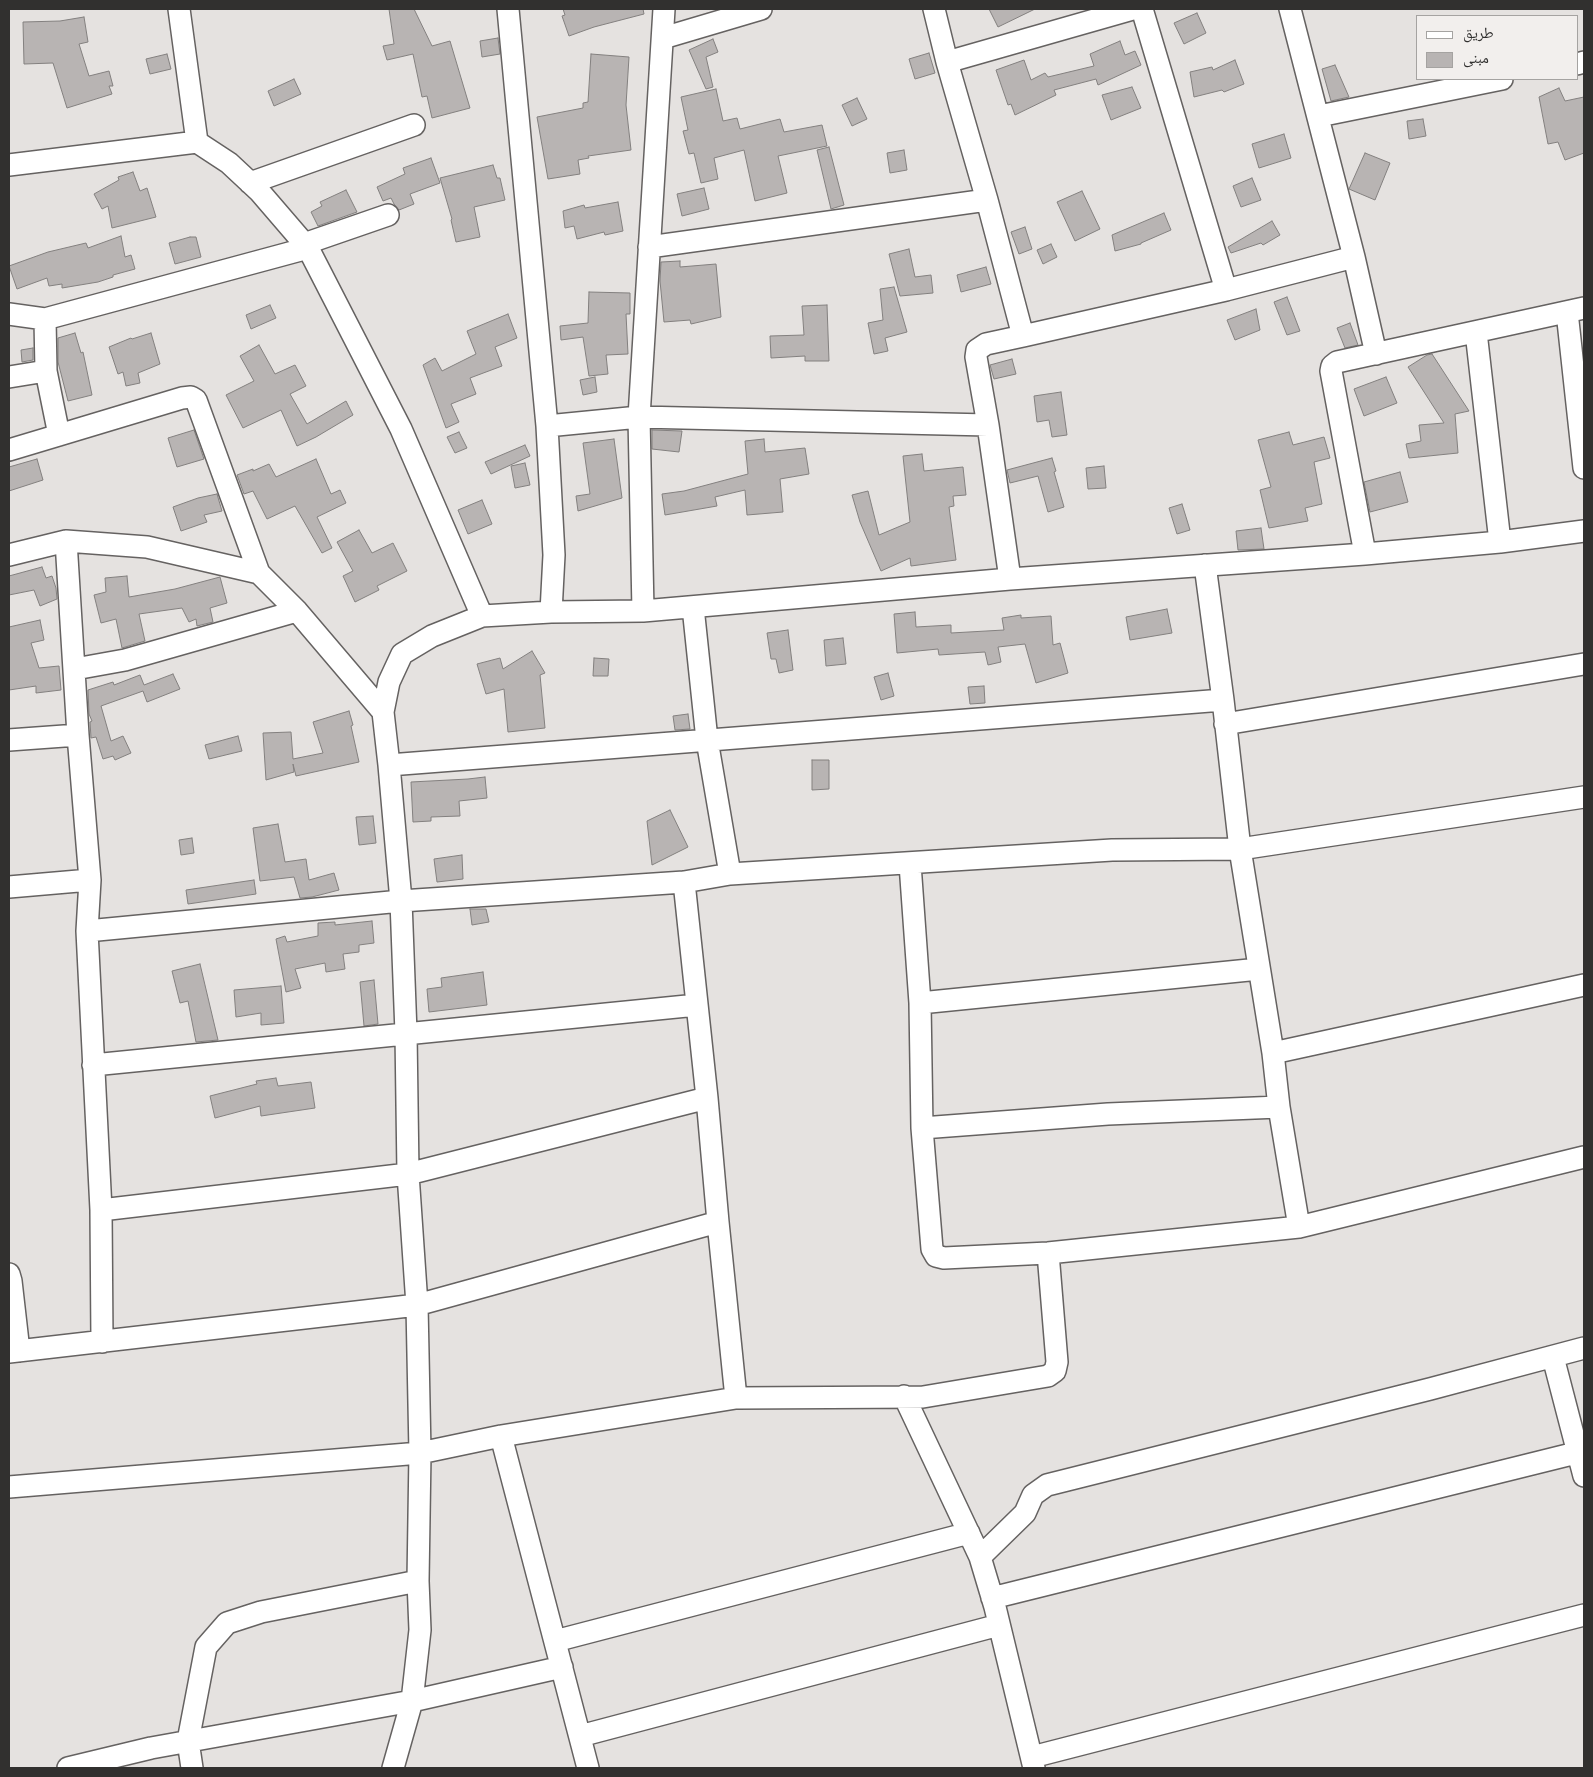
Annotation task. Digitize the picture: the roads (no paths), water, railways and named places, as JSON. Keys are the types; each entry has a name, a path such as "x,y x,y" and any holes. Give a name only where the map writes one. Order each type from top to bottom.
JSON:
{"street":[{"path":"179,9 197,142"},
{"path":"508,9 547,426 554,555 551,612"},
{"path":"643,611 639,417 664,9"},
{"path":"662,38 761,9"},
{"path":"934,9 1023,336"},
{"path":"947,62 1133,9"},
{"path":"1142,9 1226,290"},
{"path":"1290,9 1319,116 1376,354"},
{"path":"1319,116 1497,80"},
{"path":"250,182 414,125"},
{"path":"9,165 197,142 229,163 250,182 306,246 401,429 482,616"},
{"path":"649,246 987,200"},
{"path":"9,314 44,319 306,246 388,215"},
{"path":"1010,579 988,425 976,357 977,350 986,344 1226,290 1354,257"},
{"path":"1365,554 1331,372 1332,366 1338,362 1576,310 1584,468"},
{"path":"44,319 46,371 59,435"},
{"path":"1476,332 1500,542"},
{"path":"9,377 46,371"},
{"path":"9,450 191,397 196,400 259,572 297,611 383,712"},
{"path":"547,426 639,417 988,425"},
{"path":"393,1768 412,1701 420,1630 418,1581 420,1453 417,1305 408,1174 406,1033 401,901 383,712 389,682 402,654 432,636 482,616 551,612 643,611 1010,579 1365,554 1500,542 1584,531"},
{"path":"9,555 66,541 147,547 259,572"},
{"path":"66,541 78,735 90,880 87,931 101,1210 102,1342"},
{"path":"1205,565 1240,849 1274,1053 1279,1107 1300,1228"},
{"path":"693,607 707,740 730,874"},
{"path":"75,669 125,660 297,611"},
{"path":"1225,724 1584,664"},
{"path":"389,765 1223,700"},
{"path":"9,740 78,735"},
{"path":"87,931 401,901 684,882 730,874 1112,850 1240,849 1584,797"},
{"path":"910,864 920,1002 922,1128 932,1248 936,1256 944,1258 1048,1253 1300,1228 1584,1157"},
{"path":"9,887 90,880"},
{"path":"684,882 698,1004 736,1398"},
{"path":"920,1002 1259,969"},
{"path":"1274,1053 1583,989"},
{"path":"93,1065 698,1004"},
{"path":"101,1210 408,1174 707,1098"},
{"path":"922,1128 1108,1114 1279,1107"},
{"path":"9,1274 14,1352 417,1305 718,1222"},
{"path":"9,1487 420,1453 501,1436 736,1398 923,1397 1048,1376 1056,1372 1057,1362 1048,1253"},
{"path":"980,1557 1025,1513 1033,1495 1047,1485 1584,1348"},
{"path":"1553,1357 1581,1452 1584,1476"},
{"path":"904,1396 980,1557 1033,1762 1584,1614"},
{"path":"501,1436 588,1768"},
{"path":"992,1598 1581,1452"},
{"path":"555,1641 969,1533"},
{"path":"192,1768 188,1741 206,1647 227,1623 261,1612 418,1581"},
{"path":"580,1736 999,1625"},
{"path":"68,1768 152,1748 412,1701 562,1667"}]}
